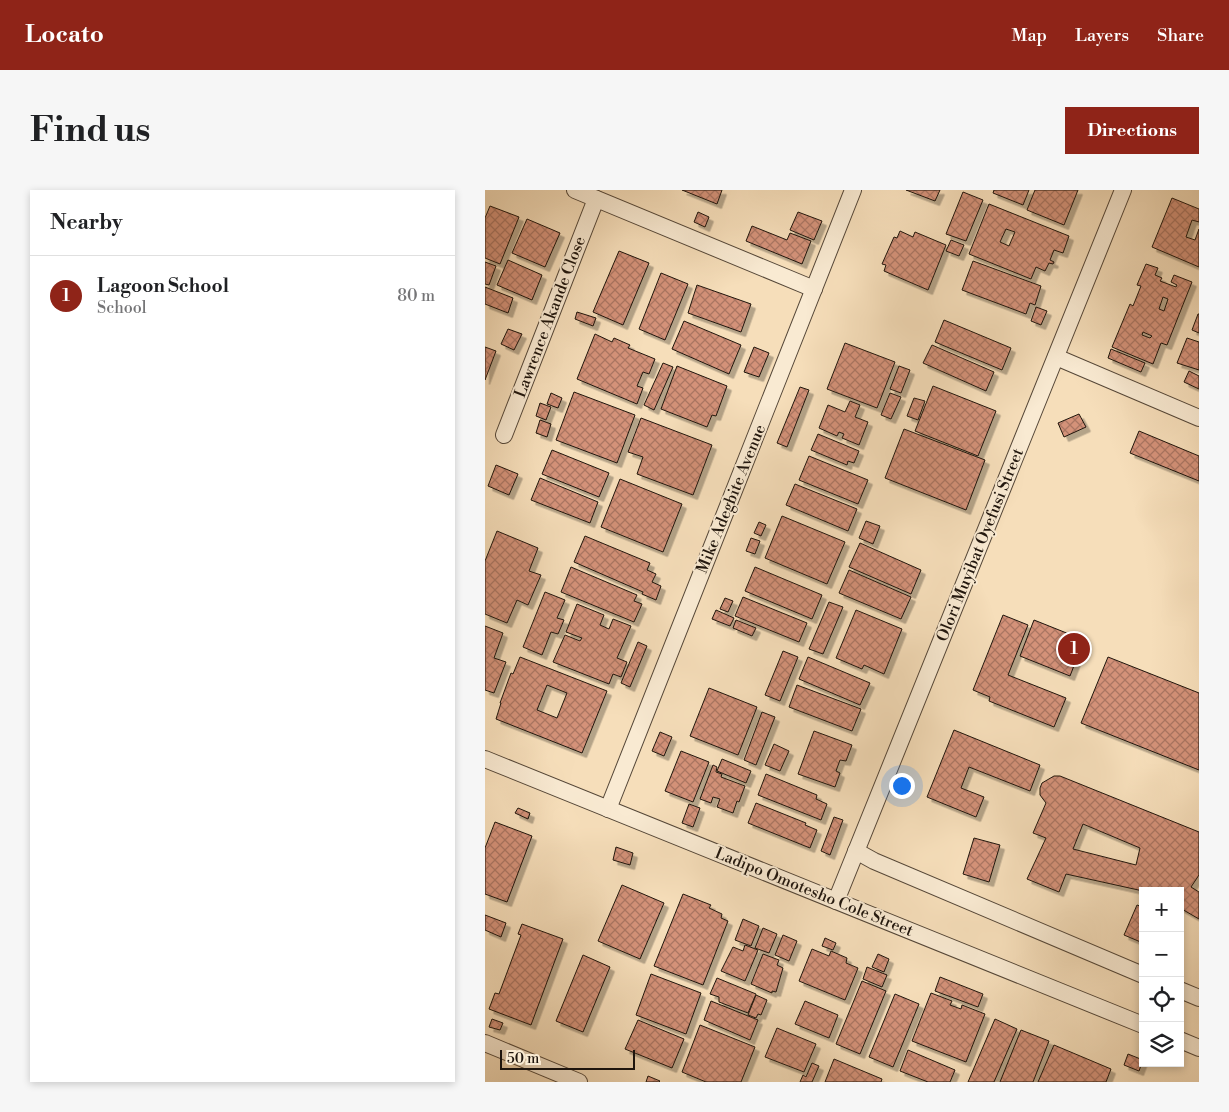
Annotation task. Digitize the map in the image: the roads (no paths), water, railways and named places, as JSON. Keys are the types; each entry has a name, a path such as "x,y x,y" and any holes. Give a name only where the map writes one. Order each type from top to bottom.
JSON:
{"street":[{"path":"575,190 814,288"},
{"name":"Mike Adegbite Avenue","path":"608,809 853,190"},
{"name":"Olori Muyibat Oyefusi Street","path":"836,901 1123,190"},
{"name":"Lawrence Akande Close","path":"504,435 596,199"},
{"path":"1056,357 1199,418"},
{"name":"Ladipo Omotesho Cole Street","path":"485,759 1139,1023"},
{"path":"856,852 1139,972"},
{"path":"1184,992 1199,998"},
{"path":"1184,1042 1199,1048"},
{"path":"485,1043 579,1082"}],"place":[{"name":"Lagoon School","path":"1074,649"}]}
